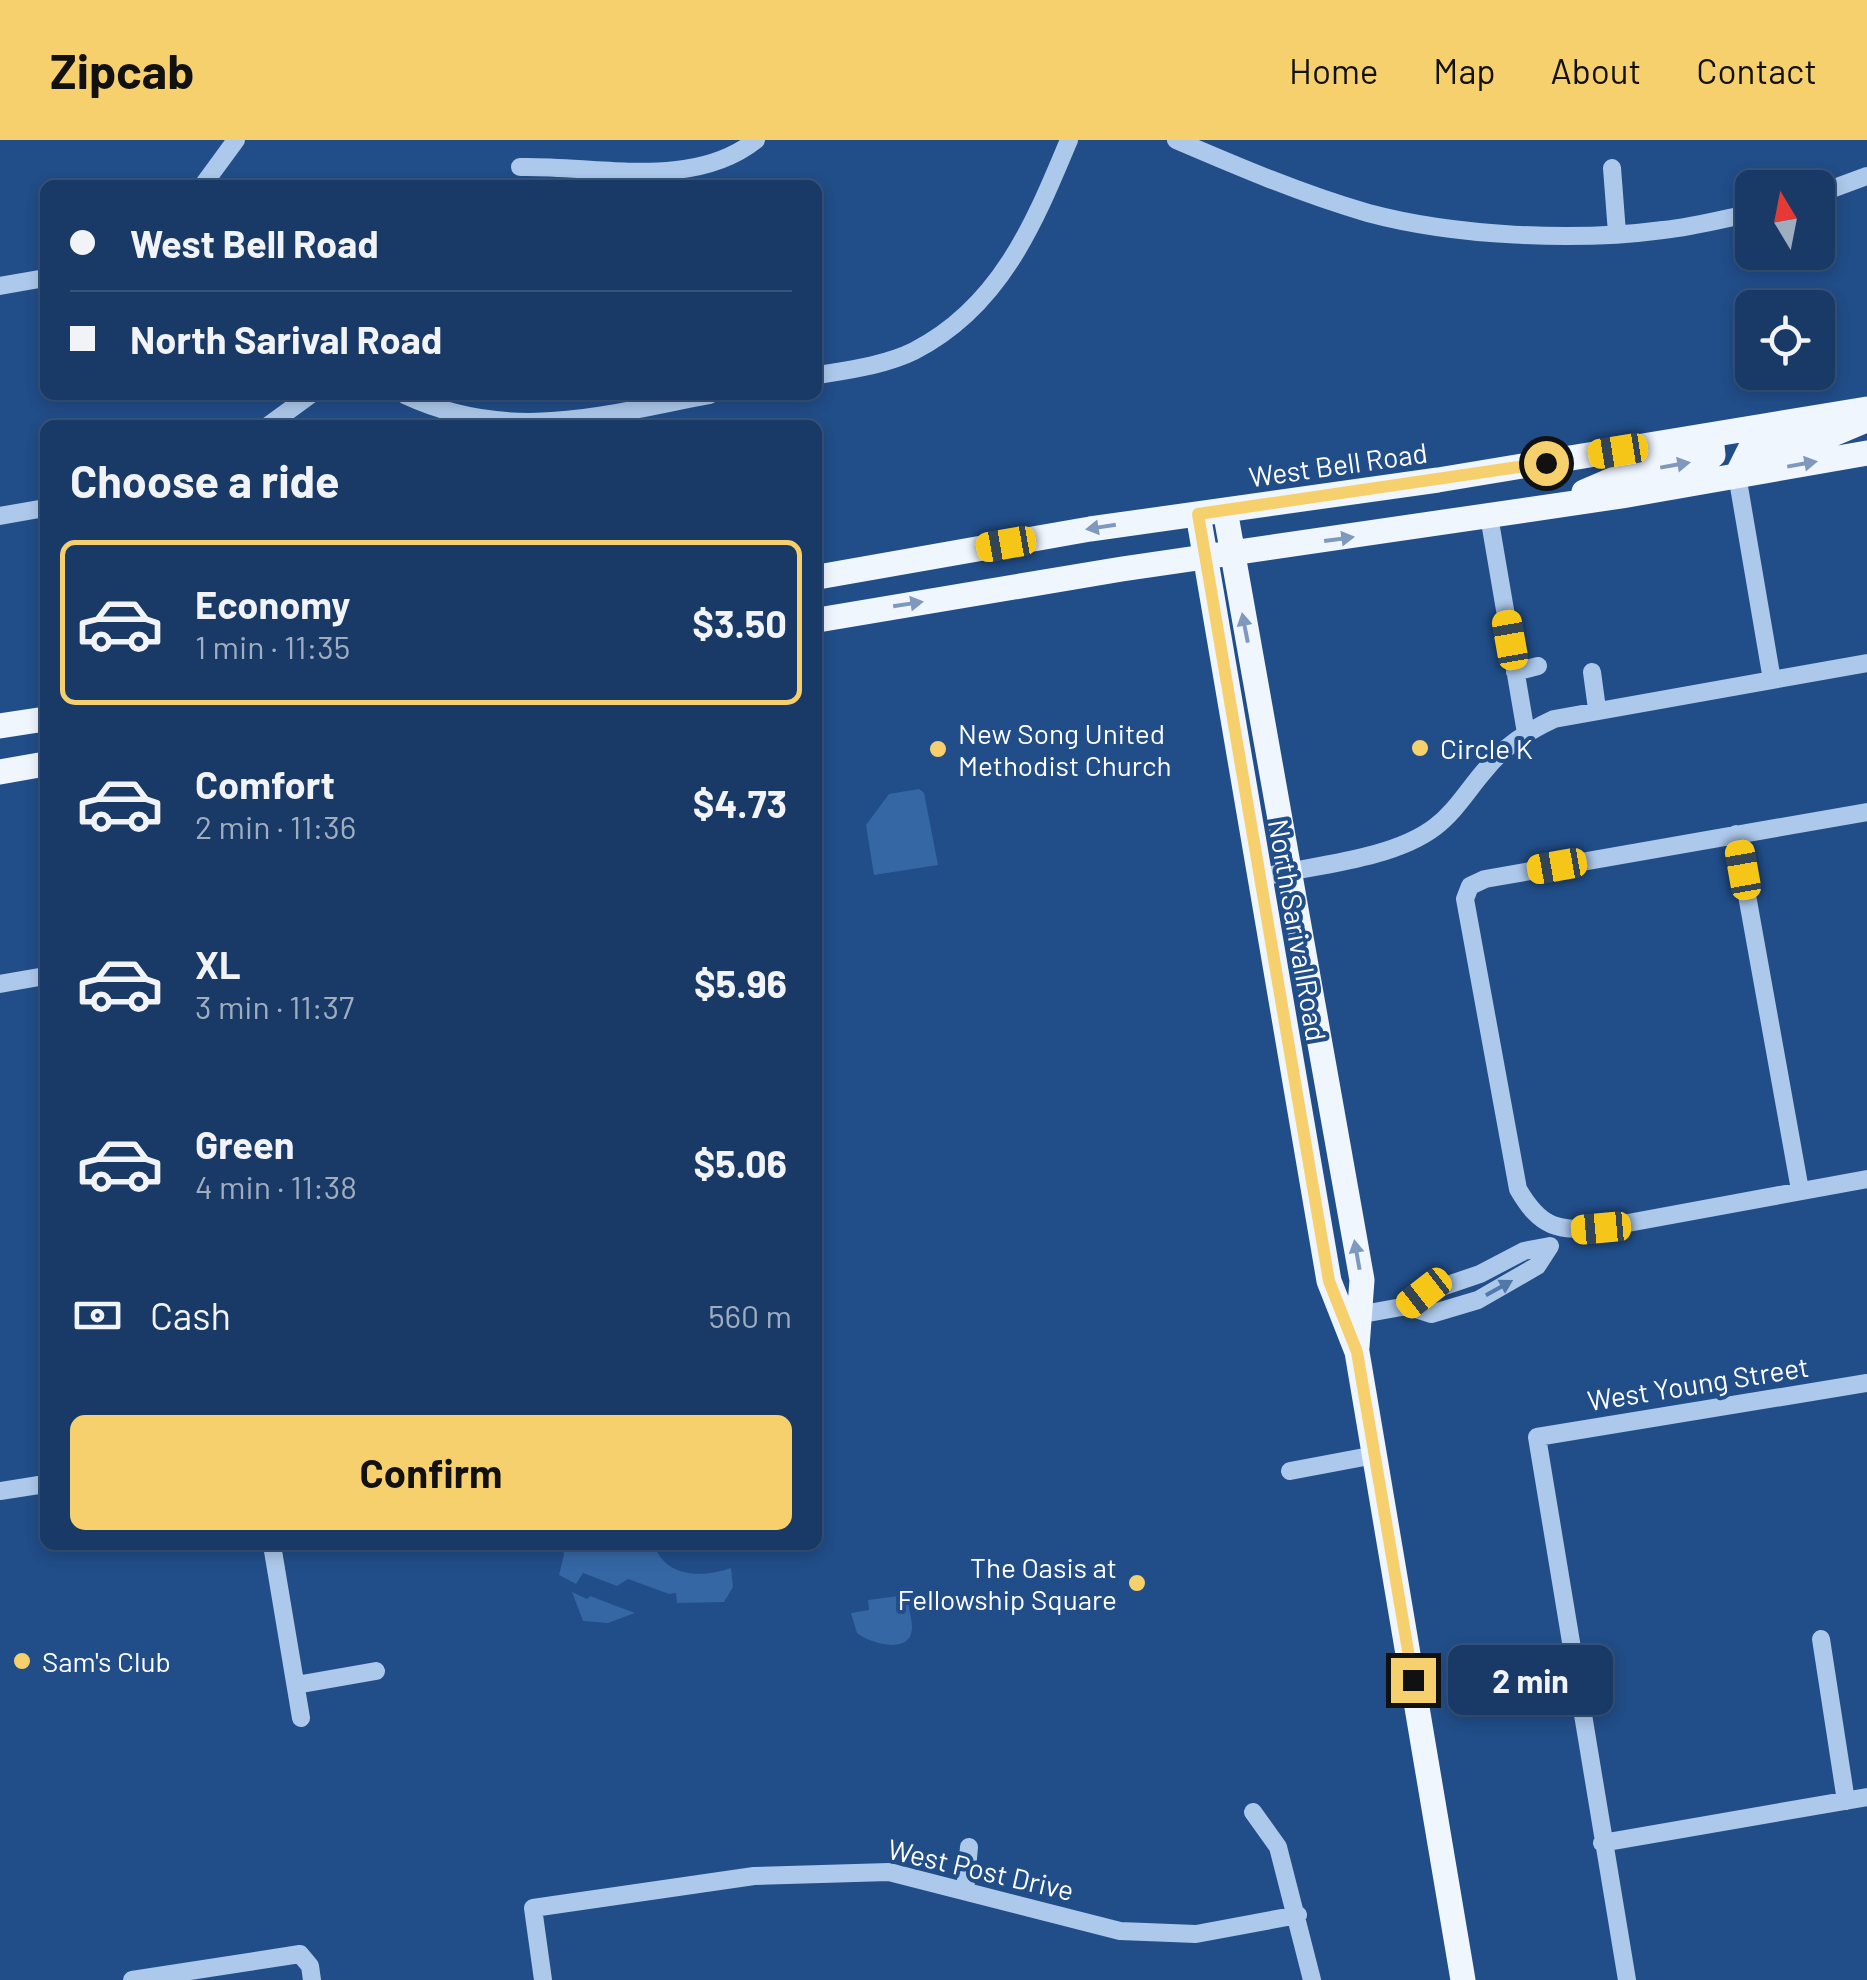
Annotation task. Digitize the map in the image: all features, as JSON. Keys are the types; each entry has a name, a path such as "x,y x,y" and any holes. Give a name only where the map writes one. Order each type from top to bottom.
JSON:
{"main road":[{"name":"West Bell Road","path":"822,576 1090,529 1438,480 1867,410"},
{"path":"1737,476 1750,449 1833,434 1867,420"},
{"path":"1552,507 1626,474 1707,459 1713,455 1711,436"},
{"path":"822,619 1204,557 1552,507 1867,453"},
{"name":"North Sarival Road","path":"1225,510 1362,1280 1351,1316"},
{"name":"North Sarival Road","path":"1198,514 1329,1281 1351,1316 1464,1980"},
{"path":"0,726 40,720"},
{"path":"0,772 40,765"}],"street":[{"path":"207,180 236,140"},
{"path":"520,167 666,171 713,161 756,140"},
{"path":"822,375 913,352 975,308 1005,273 1034,223 1068,140"},
{"path":"1176,140 1308,195 1372,214 1482,231 1552,236 1659,231 1735,216"},
{"path":"1612,168 1617,233"},
{"path":"1835,188 1867,176"},
{"path":"0,286 40,279"},
{"path":"275,420 303,400"},
{"path":"418,400 493,420"},
{"path":"565,420 681,400"},
{"path":"1737,476 1772,680"},
{"path":"0,516 40,509"},
{"path":"1488,516 1526,733"},
{"path":"1258,878 1363,856 1414,840 1450,814 1488,765 1526,733 1554,720 1867,663"},
{"path":"1516,672 1538,666"},
{"path":"1592,672 1597,710"},
{"path":"1867,812 1485,879 1470,886 1465,899 1518,1189 1536,1215 1563,1231 1601,1228 1867,1179"},
{"path":"1736,834 1800,1190"},
{"path":"0,984 40,977"},
{"path":"1351,1316 1407,1306 1430,1314 1478,1300 1537,1266 1563,1231"},
{"name":"West Young Street","path":"1602,1842 1537,1437 1867,1383"},
{"path":"1290,1472 1375,1456"},
{"path":"0,1492 40,1485"},
{"path":"273,1550 302,1718"},
{"path":"1821,1639 1846,1800"},
{"path":"296,1685 376,1670"},
{"path":"1627,1980 1602,1842 1867,1797"},
{"path":"1253,1812 1278,1848 1312,1980"},
{"path":"965,1891 969,1847"},
{"name":"West Post Drive","path":"543,1980 532,1908 754,1876 889,1872 1120,1931 1196,1934 1298,1915"},
{"path":"132,1980 300,1954 310,1966 312,1980"}],"shaded area":[{"path":"919,789 924,793 938,865 874,875 866,825 889,794"},
{"path":"563,1550 657,1550 667,1564 686,1573 731,1568 733,1587 724,1602 677,1603 676,1593 628,1579 617,1586 583,1573 576,1584 559,1575"},
{"path":"572,1592 635,1613 608,1623 583,1621"},
{"path":"906,1595 912,1628 905,1642 889,1645 857,1633 851,1613 869,1610 868,1600"}],"place":[{"name":"Circle K","path":"1420,748"},
{"name":"New Song United Methodist Church","path":"938,749"},
{"name":"The Oasis at Fellowship Square","path":"1137,1583"},
{"name":"Sam's Club","path":"22,1661"}],"route":[{"path":"1413,1680 1357,1352 1329,1281 1198,514 1546,463"}]}
